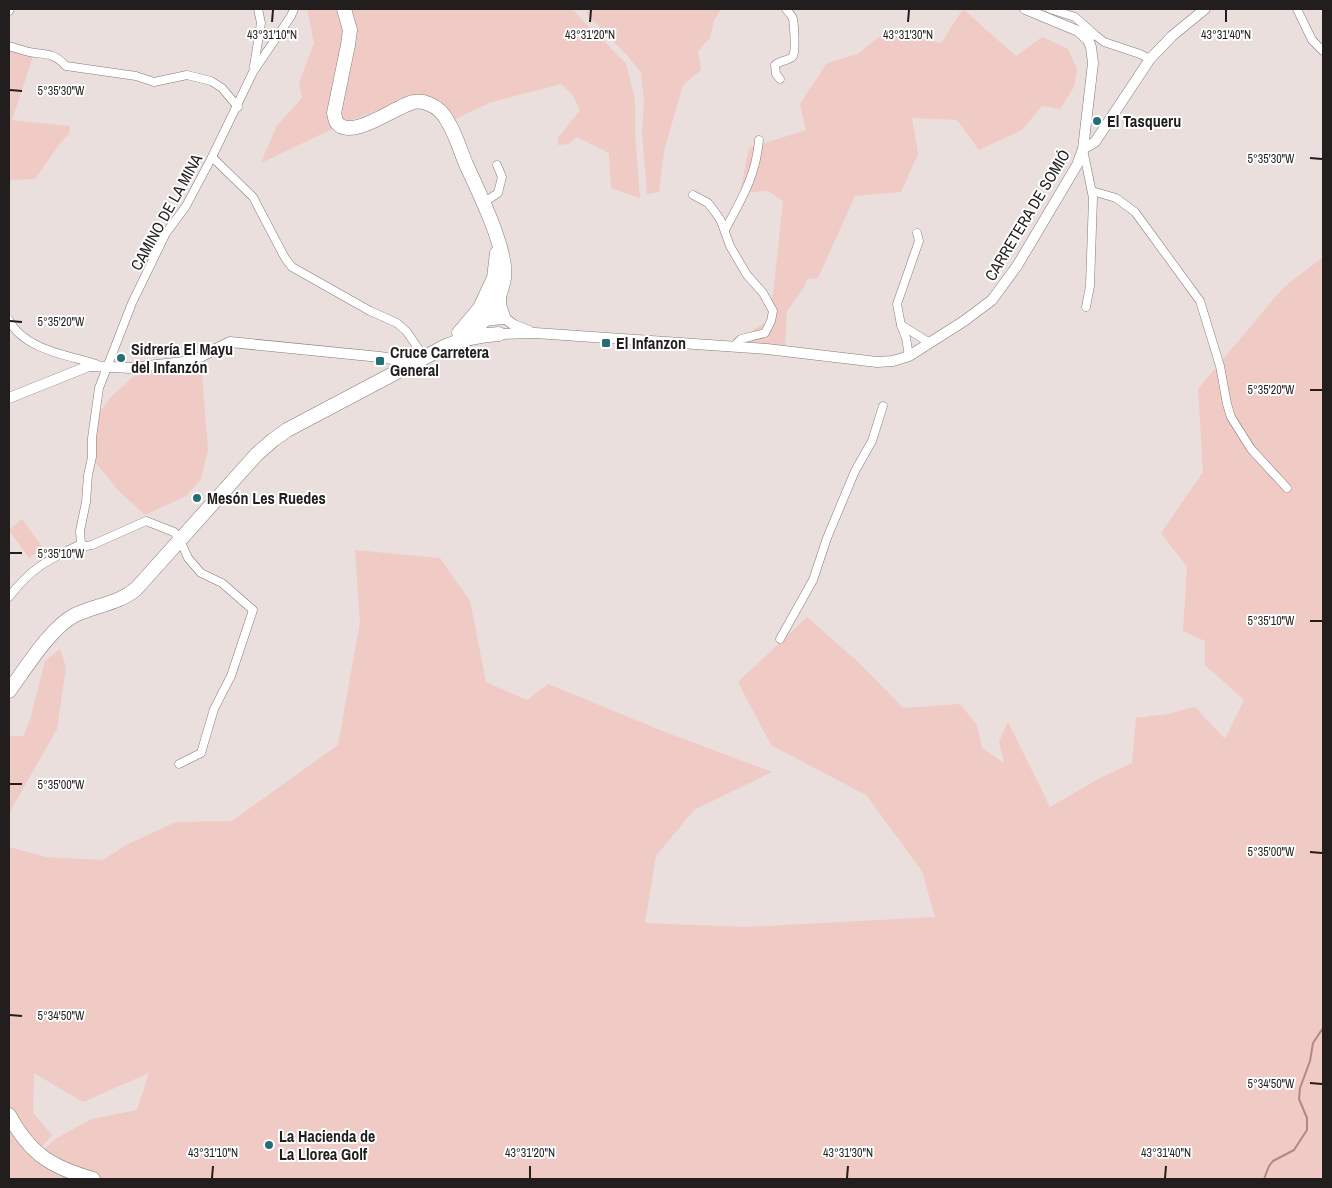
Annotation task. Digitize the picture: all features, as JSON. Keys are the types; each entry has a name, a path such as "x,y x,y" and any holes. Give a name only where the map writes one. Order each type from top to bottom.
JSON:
{"highway":[{"path":"344,9 350,30 334,113 337,123 344,128 354,128 365,125 414,102 426,102 434,106 448,122 504,257 504,278 499,295 488,317 463,339"},
{"path":"9,691 55,630 76,615 128,595 257,454 273,440 287,430 446,346 463,339 499,334 488,317 487,306 494,278 498,243"},
{"path":"446,346 469,323 480,308 494,278"},
{"path":"469,323 488,317 503,317 499,295"},
{"path":"9,1115 18,1131 32,1149 65,1171 93,1179"}],"street":[{"path":"253,72 261,23 258,9"},
{"path":"253,72 294,9"},
{"path":"780,79 776,74 775,65 779,61 790,59 793,56 794,48 792,18 786,9"},
{"path":"1025,9 1150,59"},
{"path":"1050,9 1075,18 1091,37"},
{"path":"1086,307 1090,286 1093,203 1083,149 1095,142 1150,59 1172,36 1205,9"},
{"path":"1297,9 1312,40 1323,51"},
{"name":"CARRETERA DE SOMIÓ","path":"535,333 733,347 878,362 893,361 909,356 992,300 1017,266 1076,165 1083,149 1093,63 1091,37"},
{"path":"9,46 31,52 46,53 59,58 66,66 136,76 154,82 187,75 211,81 222,88 238,106"},
{"name":"CAMINO DE LA MINA","path":"81,544 80,531 92,457 94,418 99,388 132,304 166,233 186,206 238,106 253,72"},
{"path":"725,230 751,181 759,140"},
{"path":"9,398 89,366 146,367 192,361 230,342 419,360 417,344 396,323 370,311 292,267 285,258 253,197 212,157"},
{"path":"483,203 498,193 502,177 497,165"},
{"path":"1092,191 1116,198 1135,212 1200,301 1220,366 1227,404 1232,417 1251,449 1287,488"},
{"path":"693,195 708,204 721,221 730,246 747,275 763,293 772,311 771,321 764,333 741,339 733,347"},
{"path":"909,356 897,304 919,240 917,233"},
{"path":"503,317 514,325 535,333"},
{"path":"9,320 13,329 28,342 108,367"},
{"path":"901,325 930,343"},
{"path":"499,334 535,333"},
{"path":"780,639 813,580 827,538 855,471 872,441 883,406"},
{"path":"9,597 20,582 44,562 81,544 86,546 92,545 146,521 174,532 188,558 201,572 222,583 253,610 231,676 206,730 201,753 179,764"}],"shaded area":[{"path":"307,9 573,9 626,63 635,99 635,132 640,198 611,188 609,153 577,137 568,144 558,145 558,138 580,110 572,94 561,84 492,102 453,120 409,99 351,120 261,163 276,127 302,98 299,83 314,43"},
{"path":"588,9 721,9 714,20 710,38 698,51 701,70 683,85 664,151 659,192 647,194 642,132 644,100 641,72 586,13"},
{"path":"963,9 1016,56 1042,37 1068,49 1077,69 1074,87 1060,109 1042,106 1022,130 979,150 957,120 912,118 918,154 901,192 855,196 818,278 807,279 803,289 787,311 785,346 744,342 753,330 766,323 773,294 783,201 768,191 740,193 749,148 806,130 800,104 827,63 858,54 887,30 941,43"},
{"path":"9,51 33,56 12,120 70,126 69,134 61,142 35,179 9,180"},
{"path":"1323,257 1323,1179 9,1179 9,847 46,857 103,860 126,845 176,822 232,821 338,745 360,622 355,550 440,558 470,601 486,682 527,700 548,684 665,732 772,772 694,810 656,856 645,923 747,927 935,917 922,871 866,795 771,745 738,682 807,617 858,662 903,708 960,704 977,725 982,748 1004,763 999,741 1008,722 1050,807 1100,778 1132,763 1136,718 1167,714 1195,707 1225,739 1244,700 1205,665 1205,641 1183,631 1187,567 1161,533 1203,472 1198,389 1283,288","holes":["34,1073 83,1102 149,1073 137,1110 92,1119 55,1139 33,1160 52,1135 33,1113"]},
{"path":"201,362 208,450 201,479 186,496 145,515 118,490 96,463 95,447 99,413 110,398 136,374 184,368"},
{"path":"22,519 43,548 29,558 9,530"},
{"path":"60,649 66,667 57,729 13,806 9,817 9,736 23,736 30,720 45,661"}],"waterway":[{"path":"1264,1179 1273,1161 1294,1150 1307,1130 1307,1118 1299,1099 1300,1088 1310,1061 1313,1043 1323,1028"}],"place":[{"name":"El Tasqueru","path":"1097,121"},
{"name":"El Infanzon","path":"606,343"},
{"name":"Sidrería El Mayu del Infanzón","path":"121,358"},
{"name":"Cruce Carretera General","path":"380,361"},
{"name":"Mesón Les Ruedes","path":"197,498"},
{"name":"La Hacienda de La Llorea Golf","path":"269,1145"}]}
